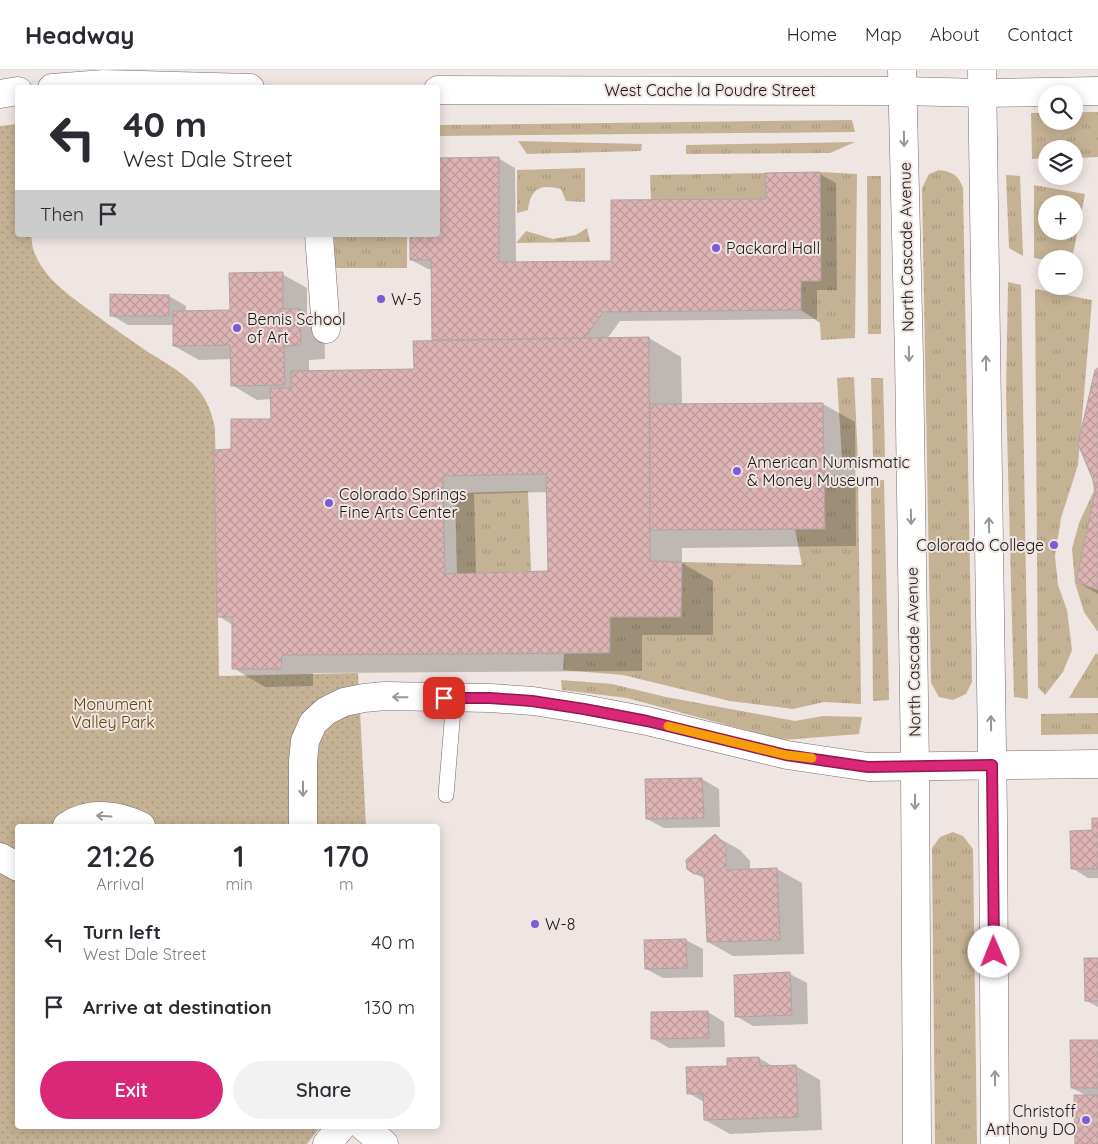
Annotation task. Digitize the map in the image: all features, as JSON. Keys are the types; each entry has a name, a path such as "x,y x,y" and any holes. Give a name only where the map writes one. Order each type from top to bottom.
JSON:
{"main road":[{"name":"West Cache la Poudre Street","path":"440,90 902,80 982,81 1098,91"},
{"name":"North Cascade Avenue","path":"902,80 909,366 915,767 917,1144"},
{"path":"982,81 992,765 995,1144"},
{"path":"91,85 140,85"},
{"path":"0,94 15,92"},
{"path":"319,237 326,329"},
{"path":"303,824 303,761 305,741 313,723 326,711 344,702 384,696 532,701 647,721 786,755 868,767 1098,764"},
{"path":"70,824 90,816 102,815 134,824"},
{"path":"0,857 15,865"},
{"path":"327,1144 340,1129"},
{"path":"366,1129 384,1144"}],"lane":[{"path":"446,795 454,698"}],"green space":[{"path":"1083,112 1098,112 1098,157 1083,158 1083,140 1038,140 1038,159 1032,159 1031,113 1038,113 1038,130 1083,130"},
{"path":"852,120 855,132 440,136 440,125"},
{"name":"Monument Valley Park","path":"15,124 15,237 31,237 33,249 51,279 111,326 192,382 200,391 212,414 215,429 219,676 358,673 366,824 15,824 15,1129 319,1129 307,1144 0,1144 0,126"},
{"path":"518,141 642,144 641,151 527,154"},
{"path":"855,142 830,153 686,154 686,145"},
{"path":"585,168 585,202 566,201 561,189 547,187 534,192 528,210 517,213 517,170"},
{"path":"939,170 954,175 963,188 972,682 966,694 953,700 939,697 931,683 922,188 929,174"},
{"path":"820,172 857,174 855,338 821,340 820,323 801,310 801,281 821,281"},
{"path":"765,173 766,199 651,200 650,175"},
{"path":"1006,175 1020,176 1023,256 1009,248"},
{"path":"867,176 881,176 881,334 868,334"},
{"path":"1034,185 1085,194 1083,204 1083,195 1038,195 1038,240 1076,240 1074,250 1038,250 1038,259 1034,258"},
{"path":"587,228 590,242 516,243 526,231 553,239 576,235"},
{"path":"331,237 407,237 407,268 332,268"},
{"path":"1008,282 1021,285 1028,699 1014,697 1006,393"},
{"path":"1035,289 1038,290 1038,295 1066,295 1092,300 1078,465 1061,518 1055,556 1058,585 1067,610 1072,650 1063,672 1045,695 1038,687"},
{"path":"854,377 858,460 842,460 837,378"},
{"path":"871,378 883,378 885,457 873,457"},
{"path":"824,475 858,476 861,704 824,702 793,709 730,701 623,675 563,670 564,653 610,653 610,617 681,617 682,562 802,565 795,529"},
{"path":"1092,476 1096,487 1076,582 1098,590 1098,632 1084,612 1075,583 1072,549 1079,523 1094,491"},
{"path":"884,480 889,700 873,701 871,481"},
{"path":"528,491 531,571 457,574 455,493"},
{"path":"1096,653 1098,655 1098,698 1069,698"},
{"path":"561,680 612,684 666,697 795,721 823,716 862,717 859,734 783,740 627,698 562,690"},
{"path":"1098,713 1098,734 1041,735 1041,714"},
{"path":"953,832 963,836 973,849 977,1144 935,1144 932,848 940,837"}],"building":[{"name":"Packard Hall","path":"499,157 499,262 611,261 611,200 766,199 765,173 820,172 821,281 801,281 801,310 603,312 584,339 432,340 431,260 410,260 410,237 440,237 440,158"},
{"name":"Bemis School of Art","path":"283,272 283,309 300,309 301,345 284,346 285,385 231,386 230,345 173,346 173,311 230,310 229,273"},
{"path":"110,294 169,295 169,316 110,316"},
{"name":"Colorado Springs Fine Arts Center","path":"649,337 650,561 682,562 681,617 610,617 610,653 282,655 281,669 232,669 232,617 217,617 214,450 231,449 231,419 271,419 270,388 291,388 291,371 414,369 413,341","holes":["546,474 548,571 445,574 443,476"]},
{"path":"1098,368 1098,590 1076,582 1096,487 1078,444 1095,370"},
{"name":"American Numismatic & Money Museum","path":"823,403 825,529 650,530 650,404"},
{"path":"702,778 704,818 646,819 645,779"},
{"path":"1092,818 1098,818 1098,869 1071,869 1070,831 1092,830"},
{"path":"715,834 726,846 726,870 777,868 780,940 707,942 704,874 694,874 687,869 686,860"},
{"path":"686,939 687,968 645,969 644,940"},
{"path":"1084,958 1098,958 1098,1001 1085,1001"},
{"path":"790,972 792,1015 735,1017 734,975"},
{"path":"708,1011 709,1038 651,1039 651,1012"},
{"path":"1070,1040 1098,1040 1098,1088 1071,1088"},
{"path":"759,1057 760,1066 796,1065 798,1117 704,1120 703,1093 687,1094 686,1067 727,1066 727,1058"},
{"name":"Christoff Anthony DO","path":"1074,1095 1098,1095 1098,1144 1075,1144"}],"slow traffic":[{"path":"668,726 786,755 812,758"}],"place":[{"name":"Packard Hall","path":"716,248"},
{"name":"W-5","path":"381,299"},
{"name":"Bemis School of Art","path":"237,328"},
{"name":"American Numismatic & Money Museum","path":"737,471"},
{"name":"Colorado Springs Fine Arts Center","path":"329,503"},
{"name":"Colorado College","path":"1054,545"},
{"name":"W-8","path":"535,924"},
{"name":"Christoff Anthony DO","path":"1086,1120"}],"route":[{"path":"444,698 490,698 532,701 584,709 647,721 786,755 868,767 992,765 994,952"}]}
